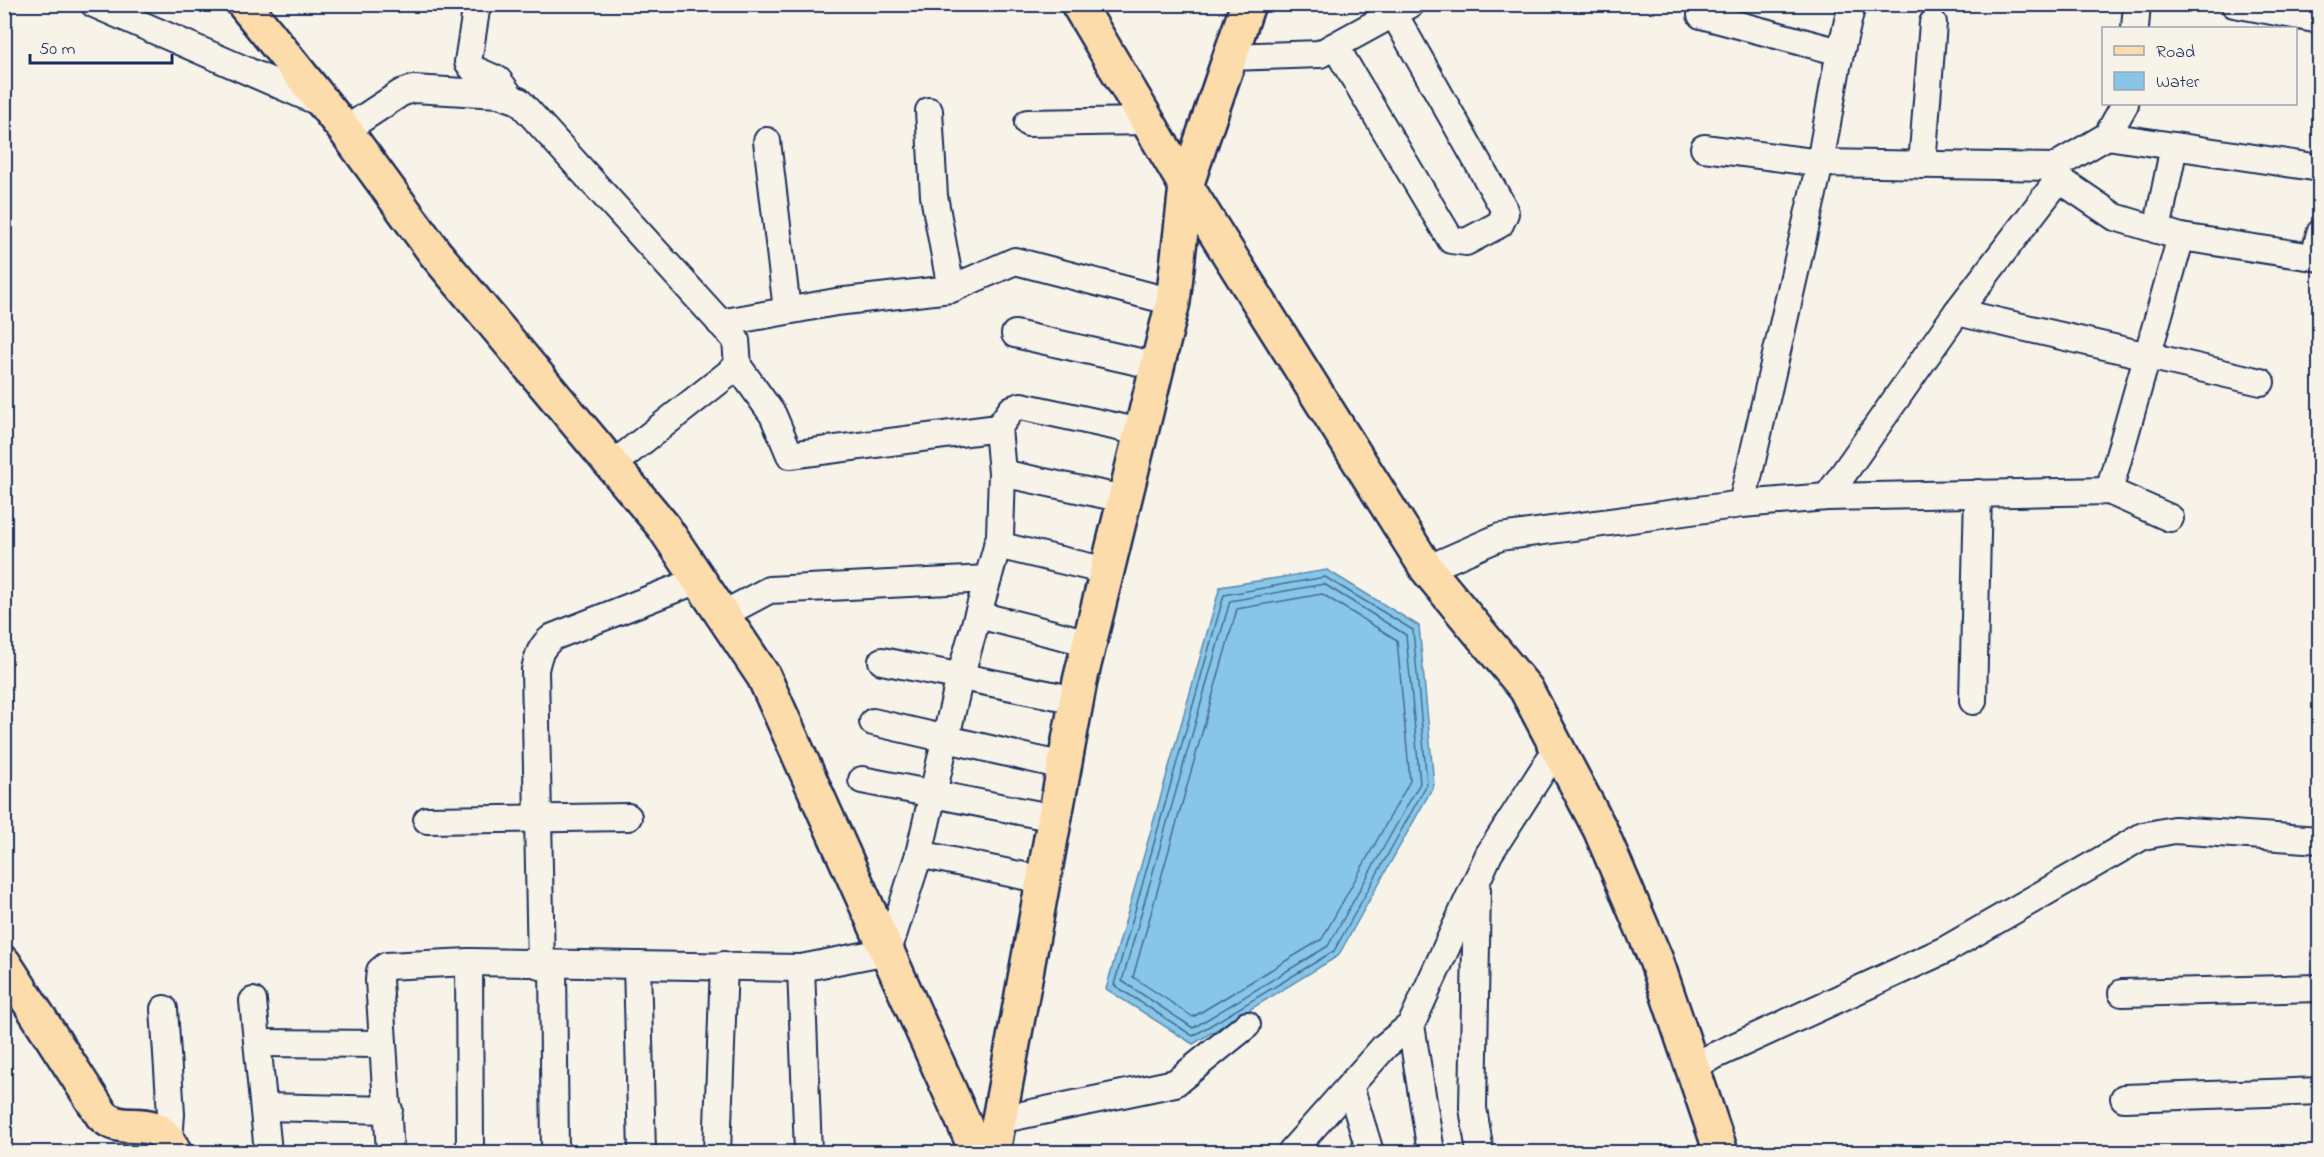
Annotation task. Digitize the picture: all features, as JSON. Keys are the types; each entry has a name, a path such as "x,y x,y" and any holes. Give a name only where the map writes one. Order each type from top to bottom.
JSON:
{"main road":[{"path":"244,4 345,130 435,253 663,526 764,677 977,1152"},
{"path":"1078,4 1186,186 1427,569 1526,689 1600,829 1656,960 1721,1152"},
{"path":"993,1152 1089,643 1173,302 1186,186 1248,4"},
{"path":"4,963 105,1118 154,1128 171,1146"}],"street":[{"path":"94,4 324,104"},
{"path":"477,4 468,62 473,69 498,80 511,97"},
{"path":"1742,504 1820,163 1851,4"},
{"path":"2136,27 2137,4"},
{"path":"2234,4 2319,20"},
{"path":"1230,57 1312,56 1403,9 1503,207 1504,219 1500,224 1466,242 1451,240 1335,46"},
{"path":"1701,15 1840,52"},
{"path":"1922,165 1933,23"},
{"path":"345,130 407,91 511,97 519,101 736,340 738,366 773,415 790,455 998,428"},
{"path":"1827,497 2056,173 2107,136 2124,105"},
{"path":"929,111 934,196 951,289"},
{"path":"1028,123 1147,121"},
{"path":"2107,136 2319,168"},
{"path":"767,141 787,310"},
{"path":"2109,490 2147,358 2169,233 2174,146"},
{"path":"1704,148 1820,163 1922,165 2056,173 2115,217 2169,233 2318,249"},
{"path":"720,322 836,302 951,289 1015,261 1173,302"},
{"path":"1957,312 2147,358 2261,382"},
{"path":"1015,334 1157,366"},
{"path":"612,465 738,366"},
{"path":"390,1152 379,980 380,971 386,966 470,963 547,966 724,965 801,968 888,951 919,854 961,675 997,545 1002,473 998,428 1012,409 1020,406 1141,432"},
{"path":"1002,473 1124,499"},
{"path":"1427,569 1500,537 1742,504 1827,497 2109,490 2170,518"},
{"path":"1973,701 1978,493"},
{"path":"997,545 1107,571"},
{"path":"555,1152 538,820 535,670 543,645 553,637 699,579"},
{"path":"722,615 769,590 988,579"},
{"path":"978,615 1089,643"},
{"path":"882,661 1077,700"},
{"path":"873,722 1064,766"},
{"path":"1291,1152 1385,1046 1411,1025 1489,854 1557,748"},
{"path":"862,780 1055,818"},
{"path":"427,820 628,817"},
{"path":"1692,1066 1945,950 2143,836 2174,830 2319,840"},
{"path":"919,854 1043,880"},
{"path":"1477,880 1473,1108 1480,1152"},
{"path":"470,963 470,1152"},
{"path":"637,964 642,1152"},
{"path":"717,1152 724,965"},
{"path":"801,968 808,1152"},
{"path":"2122,993 2319,988"},
{"path":"253,1001 268,1152"},
{"path":"164,1009 171,1146"},
{"path":"999,1120 1175,1083 1246,1025"},
{"path":"1411,1025 1431,1152"},
{"path":"258,1043 383,1044"},
{"path":"1350,1086 1370,1152"},
{"path":"2124,1098 2319,1091"},
{"path":"265,1107 389,1110"}],"water":[{"path":"1327,570 1419,626 1434,785 1338,956 1193,1044 1106,989 1220,587"}]}
